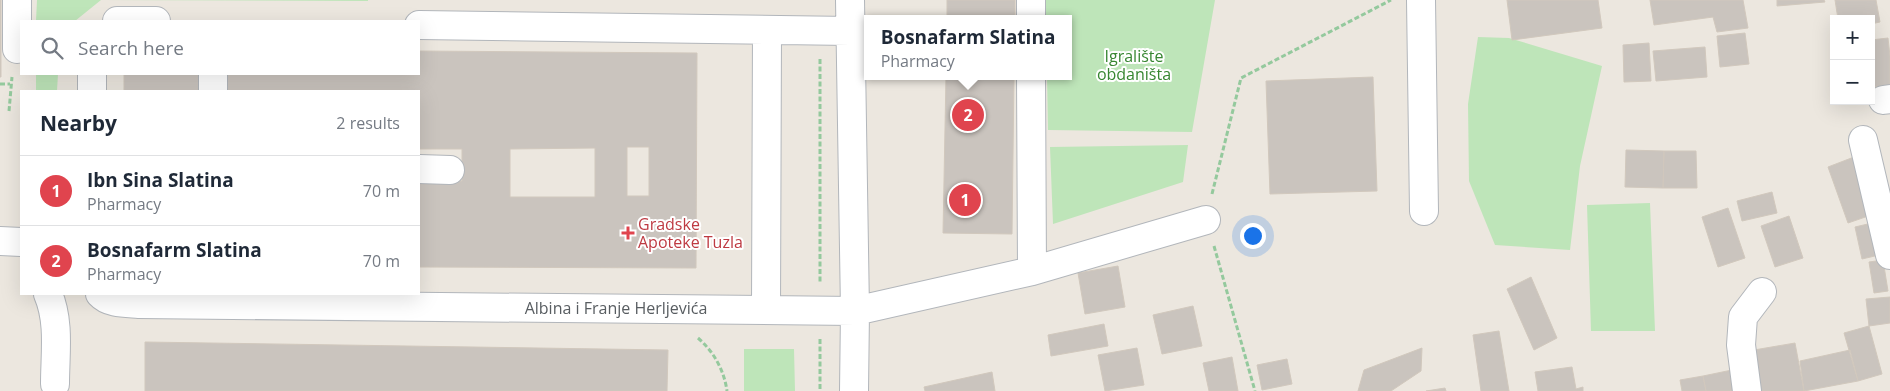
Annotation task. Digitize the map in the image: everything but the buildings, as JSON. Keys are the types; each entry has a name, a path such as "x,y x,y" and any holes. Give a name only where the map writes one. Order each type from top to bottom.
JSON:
{"street":[{"path":"17,0 17,49"},
{"path":"850,0 855,311 854,391"},
{"path":"1031,0 1031,15"},
{"path":"1422,0 1424,211"},
{"path":"420,25 850,31"},
{"path":"766,309 767,31"},
{"path":"92,75 92,90"},
{"path":"213,75 213,90"},
{"path":"1031,80 1032,271"},
{"path":"1863,140 1890,255"},
{"path":"420,169 450,170"},
{"name":"Albina i Franje Herljevića","path":"101,295 104,298 118,302 139,304 855,311 1032,271 1206,220"},
{"path":"0,241 20,242"},
{"path":"1747,391 1741,345 1744,317 1762,292"},
{"path":"48,295 53,306 56,331 55,384"}],"path":[{"path":"1255,391 1206,220 1241,78 1391,0"},
{"path":"820,31 820,391"},
{"path":"0,84 10,84 9,111"},
{"path":"694,336 709,348 725,376 727,391"}],"green space":[{"path":"37,0 101,0 76,20 36,20"},
{"path":"101,0 368,0 368,1"},
{"name":"Igralište obdaništa","path":"1045,0 1215,0 1192,132 1048,130 1047,80 1072,80 1072,15 1046,15"},
{"path":"1478,37 1509,38 1602,66 1580,166 1570,250 1495,245 1469,181 1468,104"},
{"path":"36,75 58,75 57,90 36,90"},
{"path":"1188,145 1183,182 1053,224 1050,147"},
{"path":"1650,203 1655,331 1591,331 1587,205"},
{"path":"744,349 794,349 795,391 744,391"}],"place":[{"name":"Bosnafarm Slatina","path":"968,115"},
{"name":"Ibn Sina Slatina","path":"965,200"},
{"name":"Gradske Apoteke Tuzla","path":"628,233"}]}
